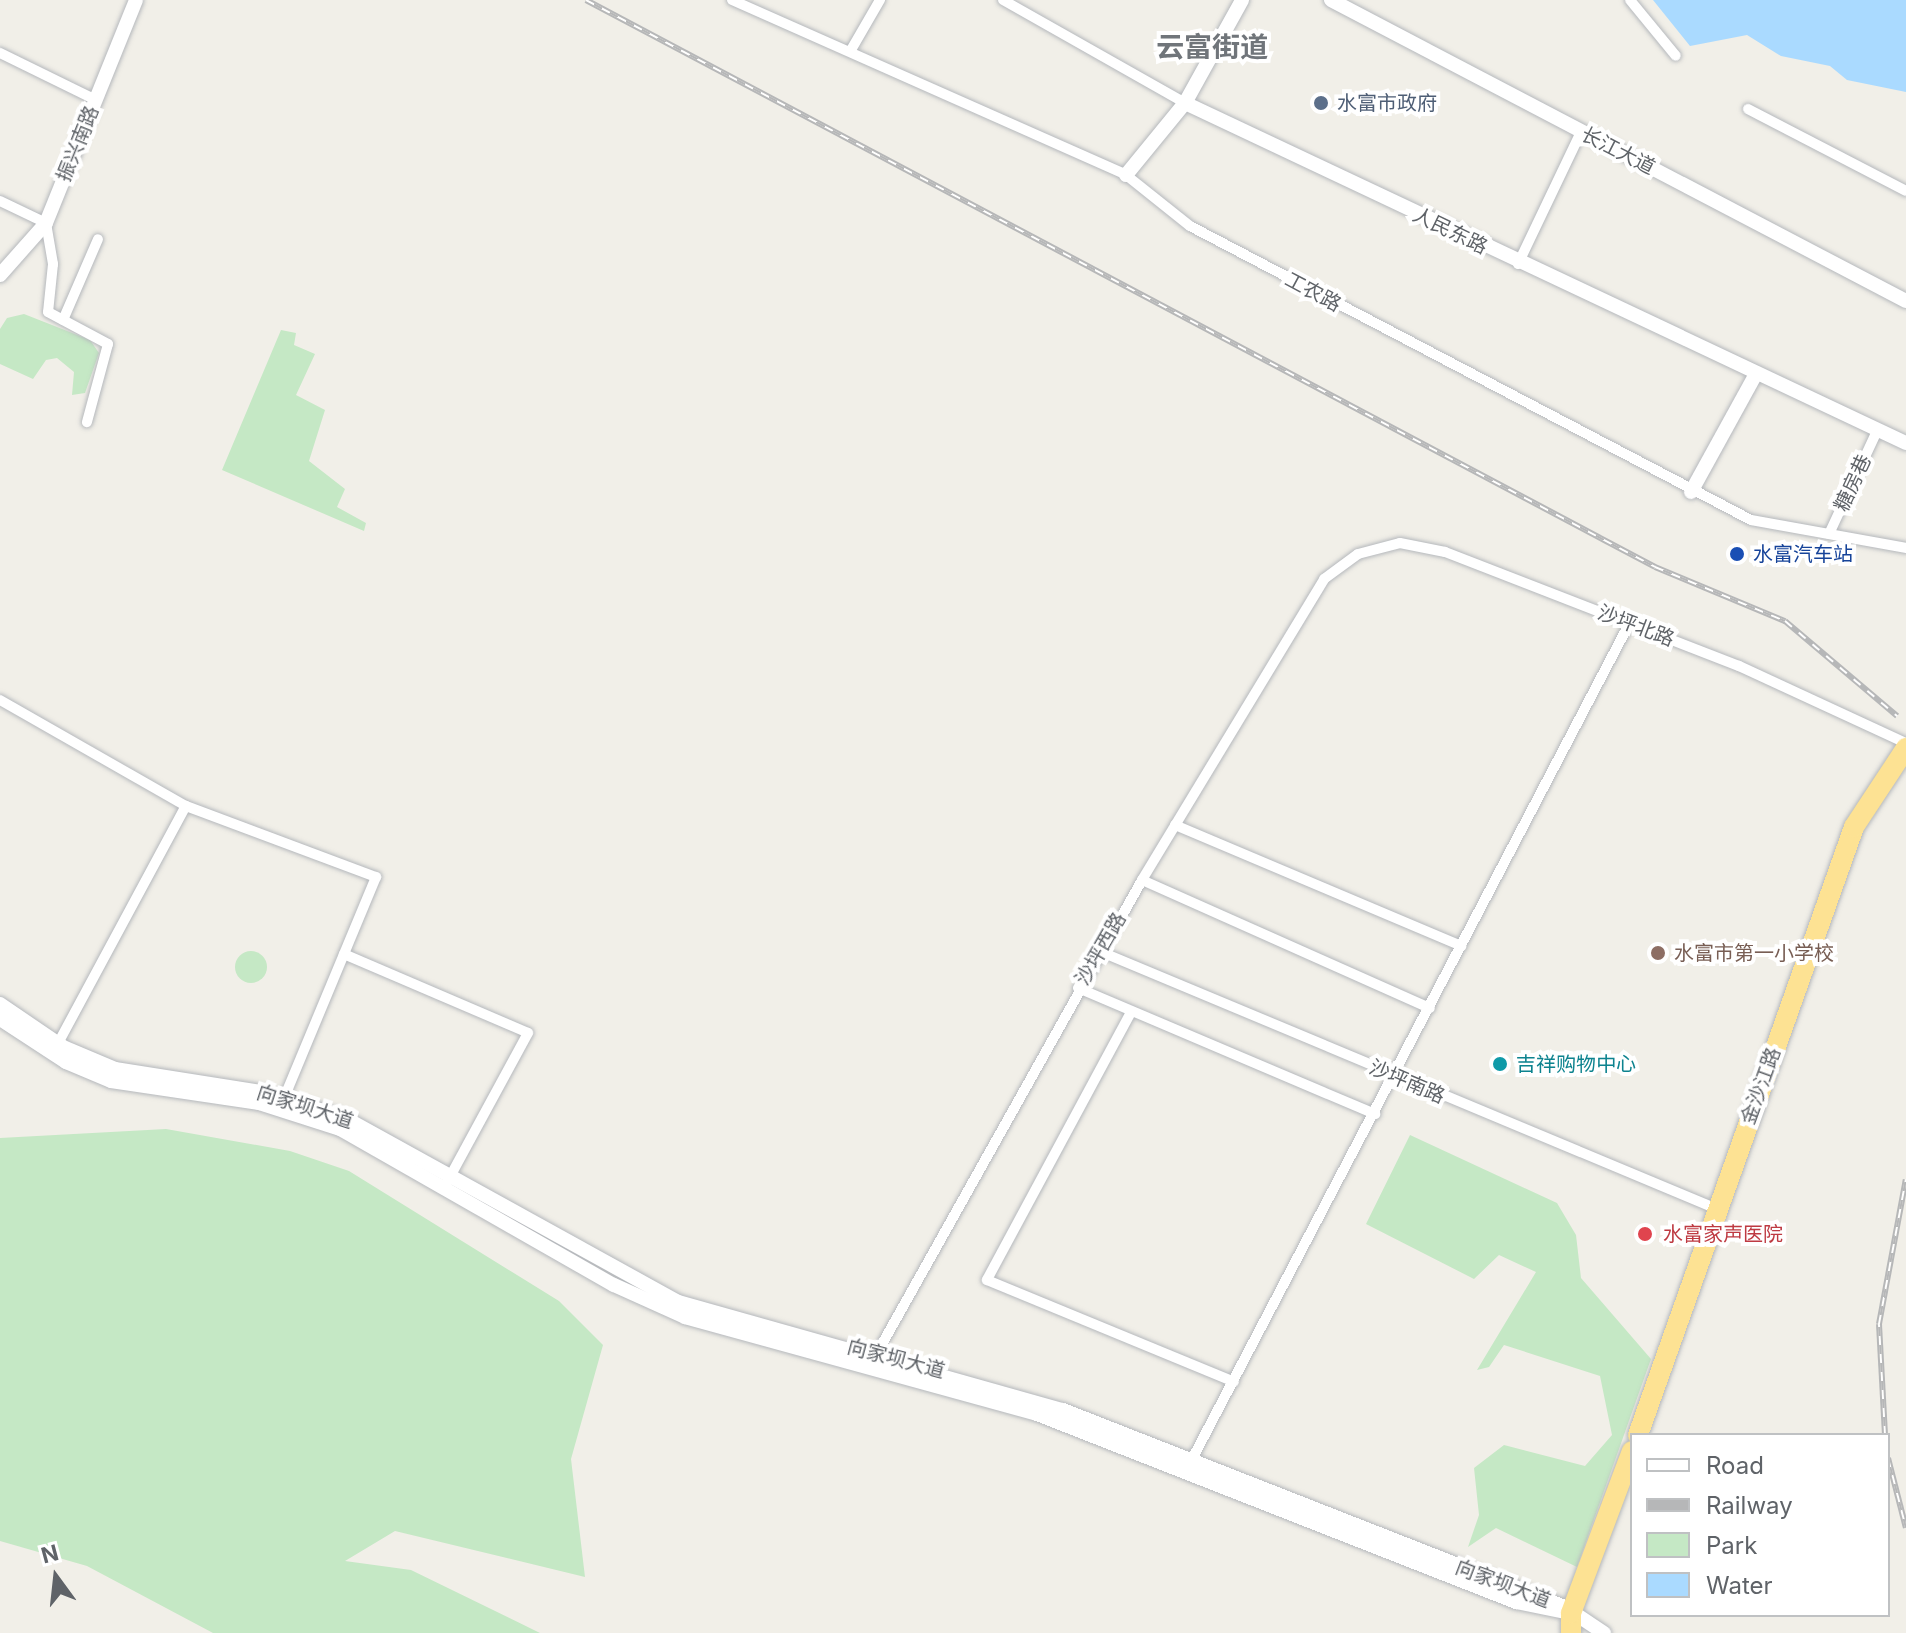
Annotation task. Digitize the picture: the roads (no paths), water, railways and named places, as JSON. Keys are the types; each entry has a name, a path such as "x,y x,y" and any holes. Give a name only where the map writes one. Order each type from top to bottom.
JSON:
{"highway":[{"name":"金沙江路","path":"1639,1433 1858,817 1906,745"},
{"path":"1583,1633 1571,1623 1630,1457"}],"main road":[{"name":"振兴南路","path":"0,275 46,223 136,0"},
{"path":"1126,175 1185,103 1242,0"},
{"name":"长江大道","path":"1331,0 1581,132 1904,295"},
{"name":"人民东路","path":"1185,103 1518,264 1906,443"},
{"path":"1691,492 1756,374"},
{"name":"向家坝大道","path":"0,1004 55,1049"},
{"name":"向家坝大道","path":"0,1019 55,1049 131,1074 282,1103 363,1126 447,1182 667,1297 874,1359 1041,1402 1571,1623 1604,1633"}],"street":[{"name":"工农路","path":"732,0 851,50 1126,175 1190,226 1691,492 1751,520 1906,548"},
{"path":"851,50 880,0"},
{"name":"人民东路","path":"1003,0 1185,103"},
{"path":"1630,0 1676,56"},
{"path":"0,53 96,100"},
{"path":"1748,109 1906,191"},
{"path":"1518,264 1581,132"},
{"path":"0,201 46,223 53,264 45,299 48,312 108,344 87,422"},
{"path":"63,320 98,239"},
{"name":"糖房巷","path":"1829,534 1877,431"},
{"name":"沙坪北路","path":"1358,554 1400,543 1445,552 1629,624 1906,745"},
{"name":"沙坪西路","path":"874,1359 1099,951 1324,579 1358,554"},
{"path":"1189,1465 1629,624"},
{"path":"0,700 186,806 376,877 282,1103"},
{"path":"55,1049 186,806"},
{"path":"1175,825 1462,946"},
{"path":"1142,880 1430,1008"},
{"name":"沙坪南路","path":"1099,951 1394,1077 1717,1209"},
{"path":"344,954 528,1033 447,1182"},
{"path":"1078,988 1375,1114"},
{"path":"1130,1014 987,1280 1234,1382"}],"water":[{"path":"1653,0 1906,0 1906,92 1847,80 1830,66 1781,56 1747,35 1690,46"}],"railway":[{"path":"586,0 1655,567 1785,621 1897,716"},
{"path":"1885,1433 1879,1324 1906,1179"},
{"path":"1890,1466 1906,1528"}],"place":[{"name":"水富市政府","path":"1321,103"},
{"name":"水富汽车站","path":"1737,554"},
{"name":"水富市第一小学校","path":"1658,953"},
{"name":"吉祥购物中心","path":"1500,1064"},
{"name":"水富家声医院","path":"1645,1234"}],"district":[{"name":"云富街道","path":"1212,47"}]}
